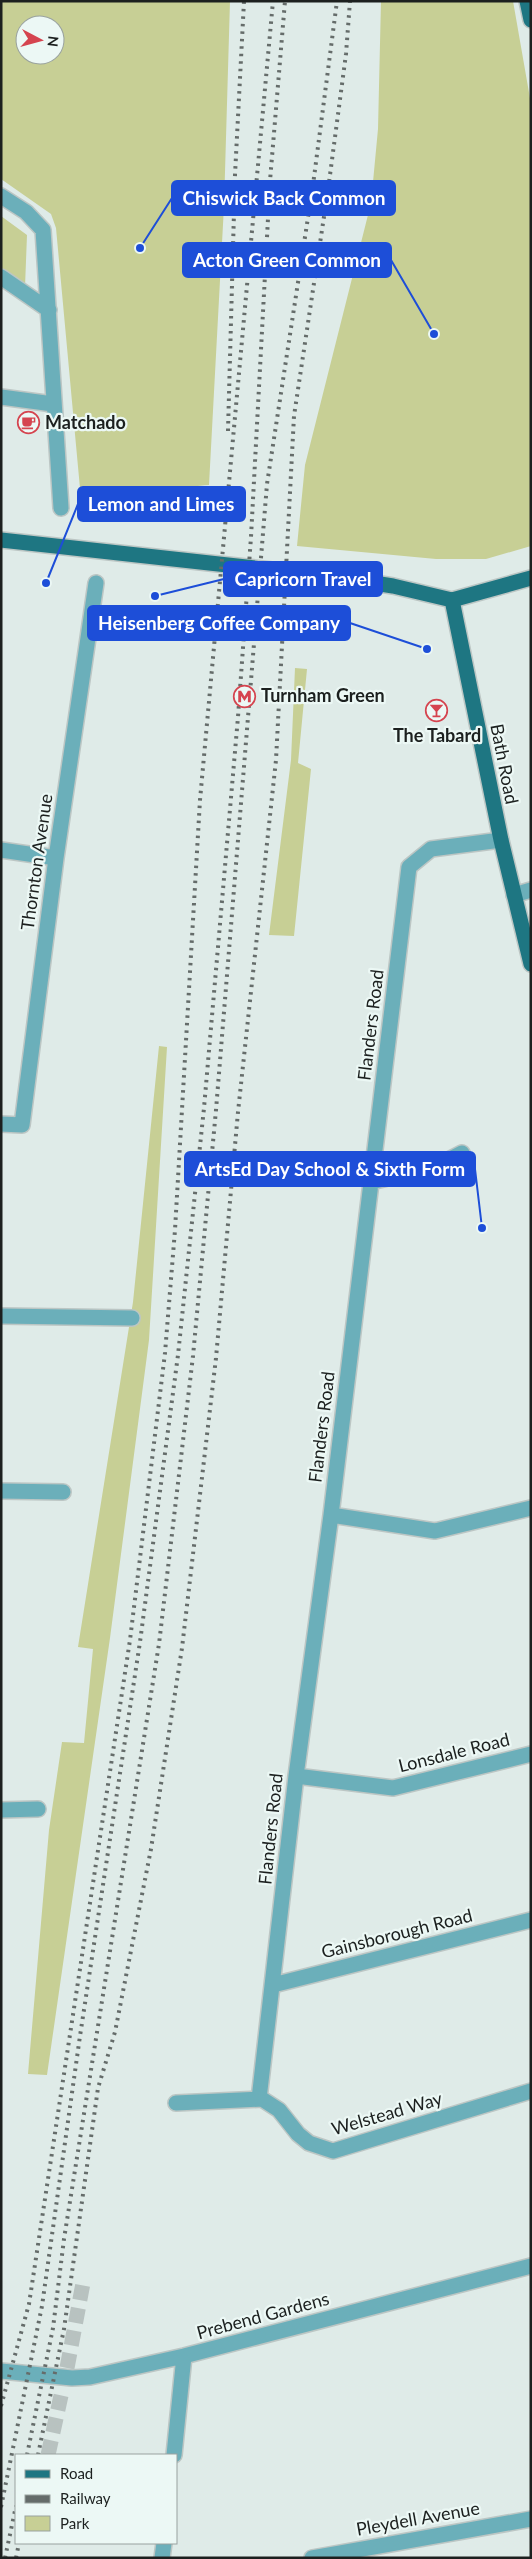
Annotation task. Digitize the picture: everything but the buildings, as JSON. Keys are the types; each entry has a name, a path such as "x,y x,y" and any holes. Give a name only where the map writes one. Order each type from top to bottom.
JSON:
{"main road":[{"path":"527,1 531,20"},
{"path":"1,540 336,577 393,586 452,600 531,578"},
{"name":"Bath Road","path":"452,600 501,840 531,964"}],"street":[{"path":"1,196 26,212 42,230 49,310 61,508"},
{"path":"1,277 49,310"},
{"path":"1,397 54,404"},
{"name":"Thornton Avenue","path":"1,1124 22,1125 56,858 96,583"},
{"name":"Flanders Road","path":"259,2094 296,1776 330,1515 409,867 431,849 501,840"},
{"path":"1,850 56,858"},
{"path":"514,895 531,890"},
{"path":"371,1182 438,1166 462,1153"},
{"path":"1,1316 132,1318"},
{"path":"1,1491 63,1492"},
{"path":"330,1515 435,1531 531,1508"},
{"name":"Lonsdale Road","path":"296,1776 393,1788 531,1754"},
{"path":"1,1810 38,1810"},
{"name":"Gainsborough Road","path":"273,1985 531,1920"},
{"name":"Welstead Way","path":"259,2094 274,2106 298,2134 309,2143 333,2151 531,2090"},
{"path":"176,2103 240,2100 259,2094"},
{"name":"Prebend Gardens","path":"1,2371 65,2379 90,2377 184,2356 531,2266"},
{"path":"174,2454 184,2356"},
{"name":"Pleydell Avenue","path":"312,2558 531,2519"},
{"path":"162,2558 164,2544"}],"green space":[{"path":"1,1 230,1 224,206 209,485 190,487 172,492 157,502 144,517 82,510 56,228 51,214 1,179"},
{"path":"381,1 513,1 531,104 531,546 486,559 436,559 297,546 305,465 371,203 378,129"},
{"path":"1,216 27,235 25,287 1,270"},
{"path":"295,668 307,669 298,763 311,769 294,936 269,935 291,760"},
{"path":"159,1046 167,1047 149,1340 110,1638 47,2075 28,2074 49,1830 62,1742 84,1743 93,1649 78,1647 133,1302"}],"tunnel":[{"path":"67,2368 84,2278"},
{"path":"48,2454 62,2391"}],"railway":[{"path":"228,431 235,175 244,1"},
{"path":"1,2406 29,2304 130,1640 165,1353 175,1230 200,800 273,1"},
{"path":"1,2507 42,2306 80,2036 140,1642 178,1355 204,1108 238,717 251,537 270,181 285,1"},
{"path":"27,2454 53,2328 64,2239 159,1644 193,1356 216,1110 267,484 313,185 337,1"},
{"path":"38,2454 64,2329 98,2088 115,2032 151,1849 182,1648 216,1358 238,1112 276,760 294,416 328,190 346,54 350,1"},
{"path":"5,2558 15,2511"},
{"path":"16,2558 19,2544"}],"place":[{"name":"Chiswick Back Common","path":"140,248"},
{"name":"Acton Green Common","path":"434,334"},
{"name":"Matchado","path":"29,423"},
{"name":"Lemon and Limes","path":"46,583"},
{"name":"Capricorn Travel","path":"155,596"},
{"name":"Heisenberg Coffee Company","path":"427,649"},
{"name":"Turnham Green","path":"245,696"},
{"name":"The Tabard","path":"437,711"},
{"name":"ArtsEd Day School & Sixth Form","path":"482,1228"}]}
